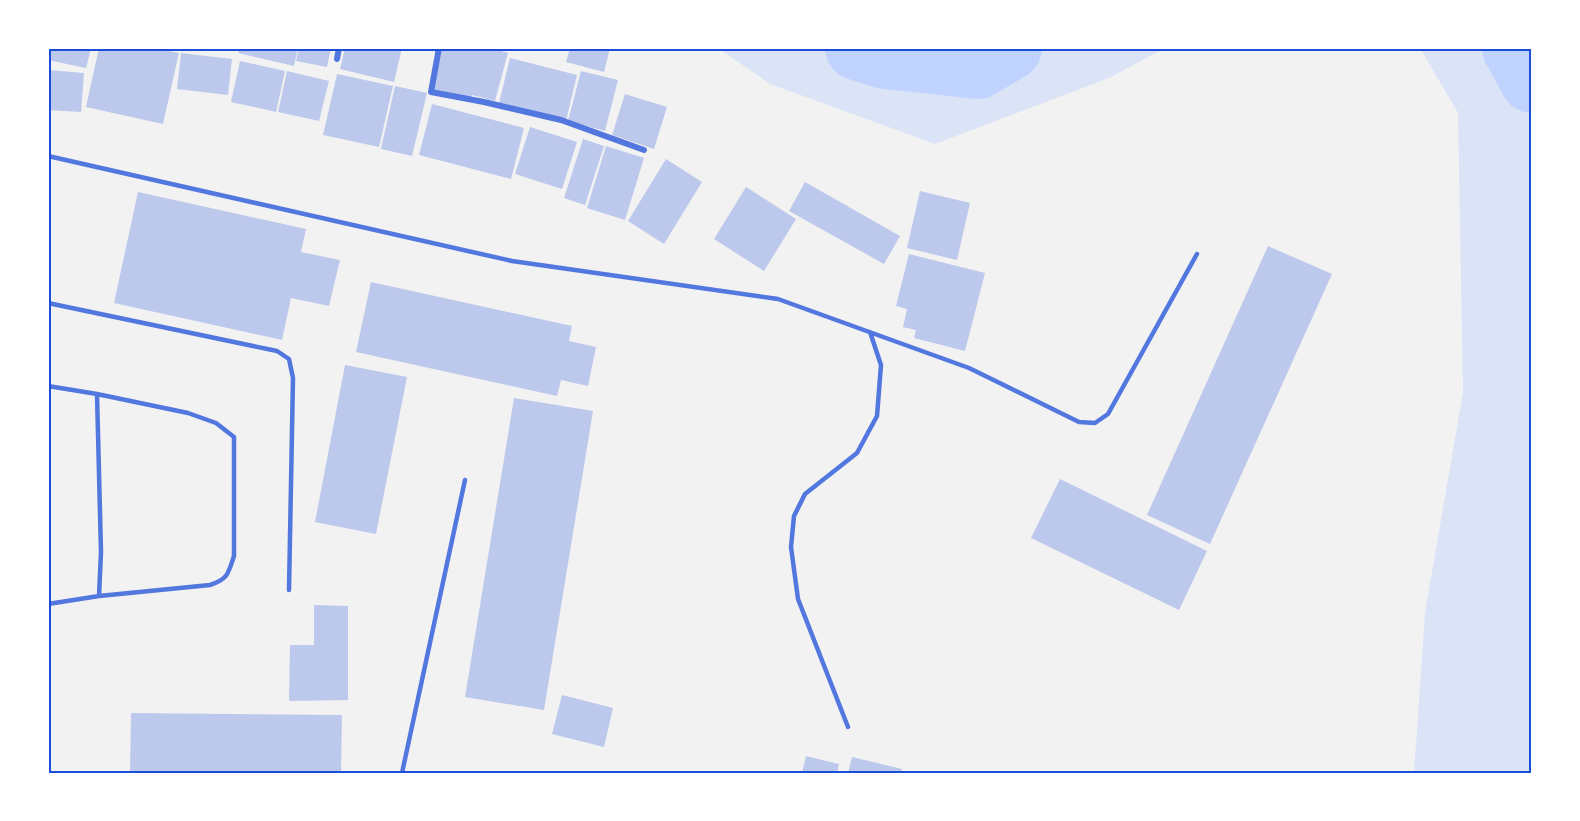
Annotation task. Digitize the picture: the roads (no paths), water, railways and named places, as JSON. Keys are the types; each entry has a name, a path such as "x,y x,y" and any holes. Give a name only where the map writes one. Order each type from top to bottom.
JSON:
{"street":[{"path":"337,59 339,48"},
{"path":"439,48 430,92 561,120 645,150"}],"lane":[{"path":"48,156 512,261 778,299 969,368 1079,422 1095,423 1108,414 1197,254"},
{"path":"48,303 277,351 289,359 293,378 288,590"},
{"path":"848,727 798,599 791,547 794,516 805,494 858,453 877,416 881,365 870,332"},
{"path":"48,386 188,413 216,423 234,437 234,556 229,571 222,581 210,585 99,596 48,604"},
{"path":"97,394 101,552 99,596"},
{"path":"402,773 465,480"}],"waterway":[{"path":"857,48 885,57 978,67 1010,48"},
{"path":"1514,48 1532,81"}]}
